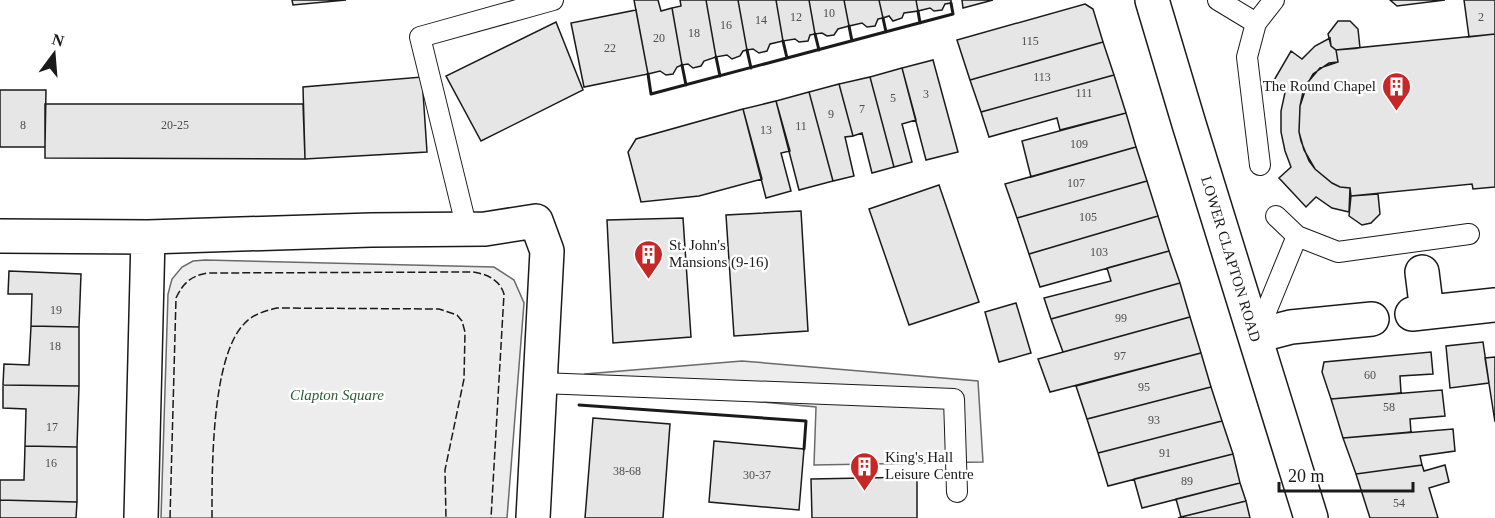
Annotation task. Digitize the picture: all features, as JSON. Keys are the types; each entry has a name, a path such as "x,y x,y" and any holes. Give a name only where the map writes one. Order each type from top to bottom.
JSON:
{"main road":[{"name":"LOWER CLAPTON ROAD","path":"1152,0 1311,518"},
{"path":"0,236 148,237 485,229 536,221 547,251 533,518"},
{"path":"141,518 148,237"},
{"path":"1422,272 1420,313 1495,305"},
{"path":"1256,336 1290,327 1372,319"}],"lane":[{"path":"467,229 420,38 553,0"},
{"path":"1218,0 1256,22"},
{"path":"1260,165 1247,57 1256,22 1274,0"},
{"path":"1276,216 1297,236 1338,252 1469,234"},
{"path":"1256,336 1297,236"},
{"path":"541,383 954,399 957,492"}],"shaded area":[{"name":"Clapton Square","path":"193,261 494,267 514,280 524,303 507,518 161,518 168,294 172,279 182,267"},
{"path":"742,361 978,381 983,462 814,465 816,407 584,386 585,374"}],"building":[{"path":"292,0 346,0 293,5"},
{"path":"634,0 658,0 661,11 672,8 682,65 677,67 673,74 666,75 660,71 648,74"},
{"path":"680,0 706,0 716,57 704,61 701,66 693,68 688,64 682,65 672,8 681,6"},
{"path":"706,0 738,0 747,50 743,51 740,56 732,59 727,55 716,57"},
{"path":"738,0 776,0 783,41 770,44 767,51 759,53 753,49 747,50"},
{"path":"776,0 809,0 815,34 810,35 808,41 799,42 795,39 783,41"},
{"path":"809,0 844,0 849,26 838,29 834,35 815,34"},
{"path":"844,0 879,0 883,18 878,19 875,26 867,27 862,23 849,26"},
{"path":"879,0 916,0 918,11 904,13 902,18 893,21 889,16 883,18"},
{"path":"916,0 951,0 951,3 945,4 942,10 934,11 930,8 918,11"},
{"path":"962,0 993,0 963,8"},
{"path":"1390,0 1445,0 1397,6"},
{"path":"1464,0 1495,0 1495,34 1469,37"},
{"path":"1085,4 1093,9 1103,42 970,80 957,40"},
{"path":"636,10 648,74 584,87 571,23"},
{"path":"1338,21 1350,21 1358,29 1360,48 1336,50 1331,46 1328,34"},
{"path":"556,22 583,90 481,141 446,76"},
{"name":"The Round Chapel","path":"1495,34 1495,187 1473,189 1472,184 1351,196 1350,188 1332,183 1309,161 1299,132 1303,92 1313,74 1329,63 1338,62 1336,50"},
{"path":"1330,38 1331,46 1336,50 1338,62 1320,68 1308,82 1300,106 1299,132 1304,150 1315,169 1332,183 1350,188 1349,212 1332,208 1316,197 1306,207 1279,178 1291,167 1281,132 1281,111 1286,88 1273,82 1291,51 1302,59 1315,46"},
{"path":"1103,42 1114,75 981,112 970,80"},
{"path":"933,60 958,152 926,160 902,68"},
{"path":"902,68 916,120 902,124 912,162 894,167 870,77"},
{"path":"1114,75 1126,113 1060,130 1057,118 989,137 981,112"},
{"path":"422,77 427,152 305,159 303,87"},
{"path":"870,77 894,167 872,173 862,133 853,136 839,84"},
{"path":"839,84 853,136 845,137 854,176 833,181 809,92"},
{"path":"0,90 46,90 45,147 0,147"},
{"path":"809,92 833,181 799,190 776,101"},
{"path":"776,101 790,151 781,153 791,191 766,198 743,109"},
{"path":"45,104 303,104 305,159 45,158"},
{"path":"743,109 762,179 699,196 641,202 628,152 636,139"},
{"path":"1126,113 1136,147 1031,177 1022,141"},
{"path":"1136,147 1147,181 1017,218 1005,184"},
{"path":"1147,181 1158,216 1029,254 1017,218"},
{"path":"939,185 979,302 909,325 869,209"},
{"path":"1378,194 1380,214 1371,223 1362,225 1349,216 1351,196"},
{"path":"801,211 808,331 734,336 726,215"},
{"path":"1158,216 1169,251 1040,287 1029,254"},
{"name":"St. John's Mansions (9-16)","path":"683,218 691,337 613,343 607,220"},
{"path":"1169,251 1180,283 1051,319 1044,298 1111,281 1107,268"},
{"path":"9,271 81,274 79,327 31,326 32,294 8,294"},
{"path":"1180,283 1190,317 1063,352 1051,319"},
{"path":"1016,303 1031,353 999,362 985,312"},
{"path":"1190,317 1201,353 1050,392 1038,359"},
{"path":"31,326 79,327 79,386 3,385 4,364 29,365"},
{"path":"1483,342 1489,383 1450,388 1446,346"},
{"path":"1431,352 1433,374 1400,376 1401,393 1331,399 1322,372 1324,362"},
{"path":"1201,353 1211,387 1087,419 1076,386"},
{"path":"1495,357 1495,422 1485,358"},
{"path":"3,385 79,386 77,447 25,446 26,409 3,408"},
{"path":"1211,387 1222,421 1098,453 1087,419"},
{"path":"1442,390 1445,416 1410,419 1411,432 1343,438 1331,399"},
{"path":"593,418 670,424 663,518 585,518"},
{"path":"1222,421 1233,454 1108,486 1098,453"},
{"path":"1453,429 1455,451 1420,456 1422,465 1356,474 1343,438"},
{"path":"714,441 804,449 799,510 709,502"},
{"path":"25,446 77,447 77,502 0,500 0,480 24,480"},
{"path":"1233,454 1240,483 1142,508 1134,479"},
{"path":"1422,465 1424,471 1445,465 1449,482 1429,488 1438,518 1370,518 1356,474"},
{"name":"King's Hall Leisure Centre","path":"917,477 917,518 812,518 811,479"},
{"path":"1240,483 1246,501 1181,517 1176,499"},
{"path":"0,500 77,502 76,518 0,518"},
{"path":"1246,501 1250,518 1178,518 1181,517"}],"fence":[{"path":"170,518 176,298 188,281 207,273 473,272 492,278 504,294 491,518"},
{"path":"212,518 213,445 219,388 225,362 233,340 244,324 255,315 277,308 439,309 457,315 462,321 465,332 464,379 445,470 446,518"}],"wall":[{"path":"648,74 651,94 953,14 951,3"},
{"path":"918,11 920,23"},
{"path":"883,18 886,32"},
{"path":"849,26 852,41"},
{"path":"815,34 819,50"},
{"path":"783,41 787,58"},
{"path":"747,50 751,68"},
{"path":"716,57 720,76"},
{"path":"682,65 686,85"},
{"path":"579,405 806,421 804,449"}],"place":[{"name":"The Round Chapel","path":"1397,112"},
{"name":"St. John's Mansions (9-16)","path":"648,280"},
{"name":"King's Hall Leisure Centre","path":"864,492"}]}
